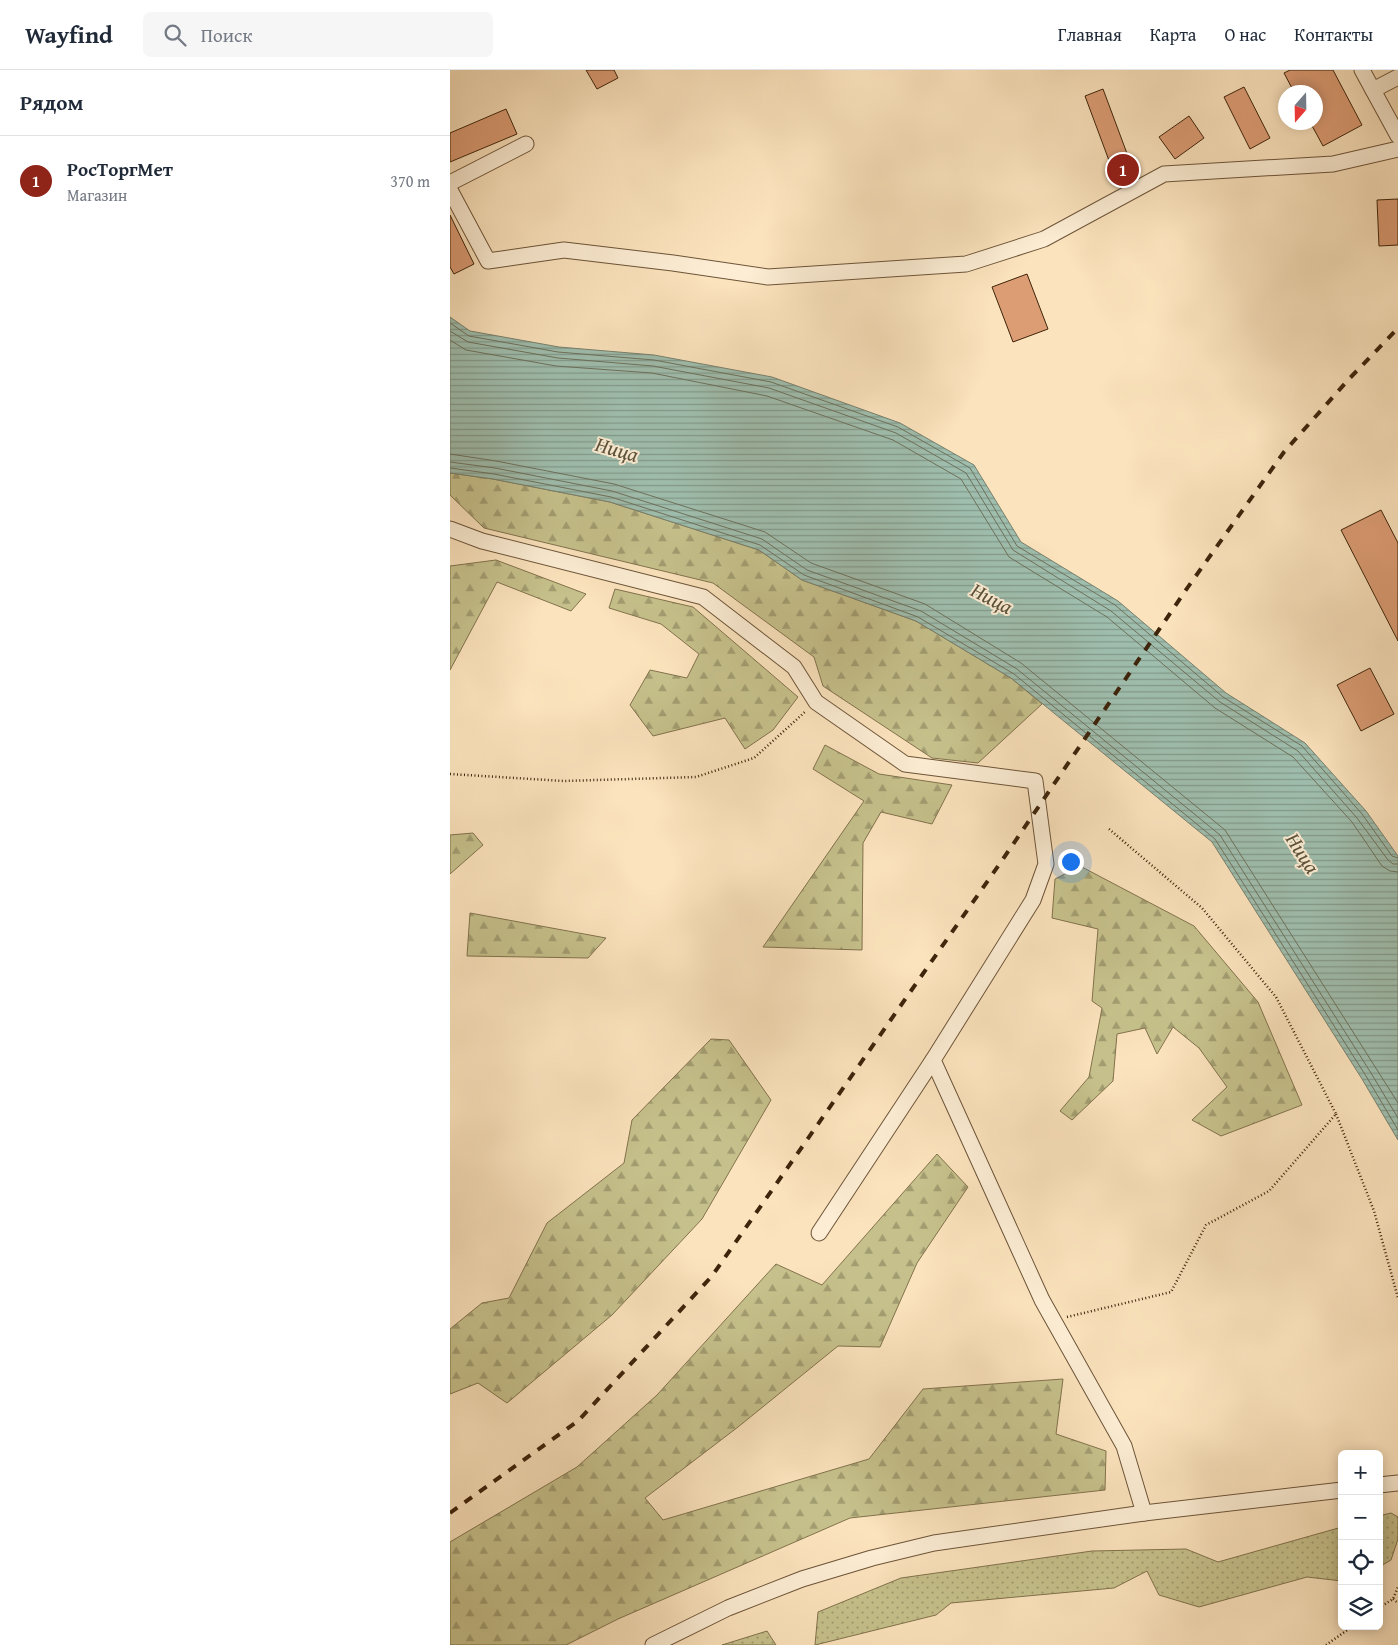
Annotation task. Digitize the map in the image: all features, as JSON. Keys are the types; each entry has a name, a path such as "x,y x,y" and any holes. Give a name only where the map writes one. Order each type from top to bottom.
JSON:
{"street":[{"path":"1362,70 1398,136"},
{"path":"1373,90 1398,77"},
{"path":"450,183 526,144"},
{"path":"450,190 488,261 564,250 673,262 768,277 966,264 1044,239 1164,174 1332,164 1398,149"},
{"path":"450,529 482,541 703,597 794,667 816,702 905,764 1035,782 1046,864 1033,900 933,1060 819,1233"},
{"path":"933,1060 1038,1291 1124,1446 1144,1513"},
{"path":"1383,1485 1398,1483"},
{"path":"653,1645 728,1608 802,1579 872,1558 934,1544 1144,1513 1338,1490"}],"path":[{"path":"450,774 564,780 696,777 754,758 816,702"},
{"path":"1109,828 1202,908 1276,998 1336,1114 1374,1211 1398,1298"},
{"path":"1053,1320 1171,1292 1206,1225 1269,1191 1336,1114"},
{"path":"1383,1605 1393,1599 1398,1587"},
{"path":"1393,1599 1398,1603"},
{"path":"1326,1645 1348,1630"}],"green space":[{"path":"450,473 493,479 610,502 759,550 802,580 916,621 1011,678 1042,704 978,763 932,758 823,686 814,657 713,583 484,528 450,495"},
{"path":"496,560 586,594 571,611 497,582 450,670 450,566"},
{"path":"615,589 693,607 798,697 773,730 745,749 725,718 653,736 630,705 650,670 687,678 699,654 661,624 609,608"},
{"path":"825,745 879,774 952,785 932,824 881,812 863,843 862,950 763,947 864,801 813,769"},
{"path":"473,833 483,845 450,874 450,835"},
{"path":"1080,866 1194,926 1258,1002 1302,1105 1221,1136 1192,1120 1227,1087 1199,1048 1173,1027 1157,1054 1145,1028 1117,1034 1113,1081 1072,1120 1060,1111 1089,1077 1102,1008 1092,1001 1098,929 1052,918 1055,879"},
{"path":"470,913 606,938 588,958 467,956"},
{"path":"711,1039 729,1040 771,1100 702,1219 612,1315 507,1403 478,1383 450,1394 450,1329 482,1303 509,1298 547,1223 624,1163 632,1120"},
{"path":"937,1154 968,1187 917,1263 880,1347 838,1346 738,1427 645,1498 663,1520 869,1459 923,1389 1063,1379 1056,1434 1106,1451 1105,1490 850,1518 618,1619 566,1645 450,1645 450,1542 577,1467 657,1395 776,1264 822,1285"},
{"path":"1391,1513 1398,1517 1398,1539 1391,1560 1383,1565 1383,1540 1383,1515"},
{"path":"1338,1528 1338,1581 1307,1577 1199,1607 1159,1595 1147,1571 1114,1588 951,1603 936,1615 815,1645 818,1612 901,1578 1092,1551 1186,1549 1218,1562"},
{"path":"767,1631 776,1645 722,1645"}],"water":[{"name":"Ница","path":"450,317 470,331 559,347 654,355 772,377 900,423 974,465 1021,542 1118,601 1226,693 1305,743 1366,811 1398,856 1398,1140 1362,1079 1212,842 1011,678 916,621 802,580 759,550 610,502 493,479 450,473"}],"building":[{"path":"586,70 614,70 618,78 597,89"},
{"path":"1290,70 1333,70 1362,125 1323,146 1314,130 1323,130 1323,85 1290,85 1284,73"},
{"path":"1244,87 1270,138 1250,149 1224,97"},
{"path":"1103,89 1135,175 1117,182 1085,96"},
{"path":"506,109 517,134 450,162 450,133"},
{"path":"1189,116 1204,138 1175,159 1159,137"},
{"path":"1398,199 1398,245 1379,246 1377,200"},
{"path":"450,215 474,264 454,274 450,267"},
{"path":"1027,274 1048,329 1013,342 992,287"},
{"path":"1381,510 1398,543 1398,641 1341,530"},
{"path":"1370,668 1394,714 1361,731 1337,685"}],"railway":[{"path":"450,1513 578,1421 712,1276 1003,859 1188,587 1284,452 1349,379 1398,328"}],"place":[{"name":"РосТоргМет","path":"1123,170"}]}
